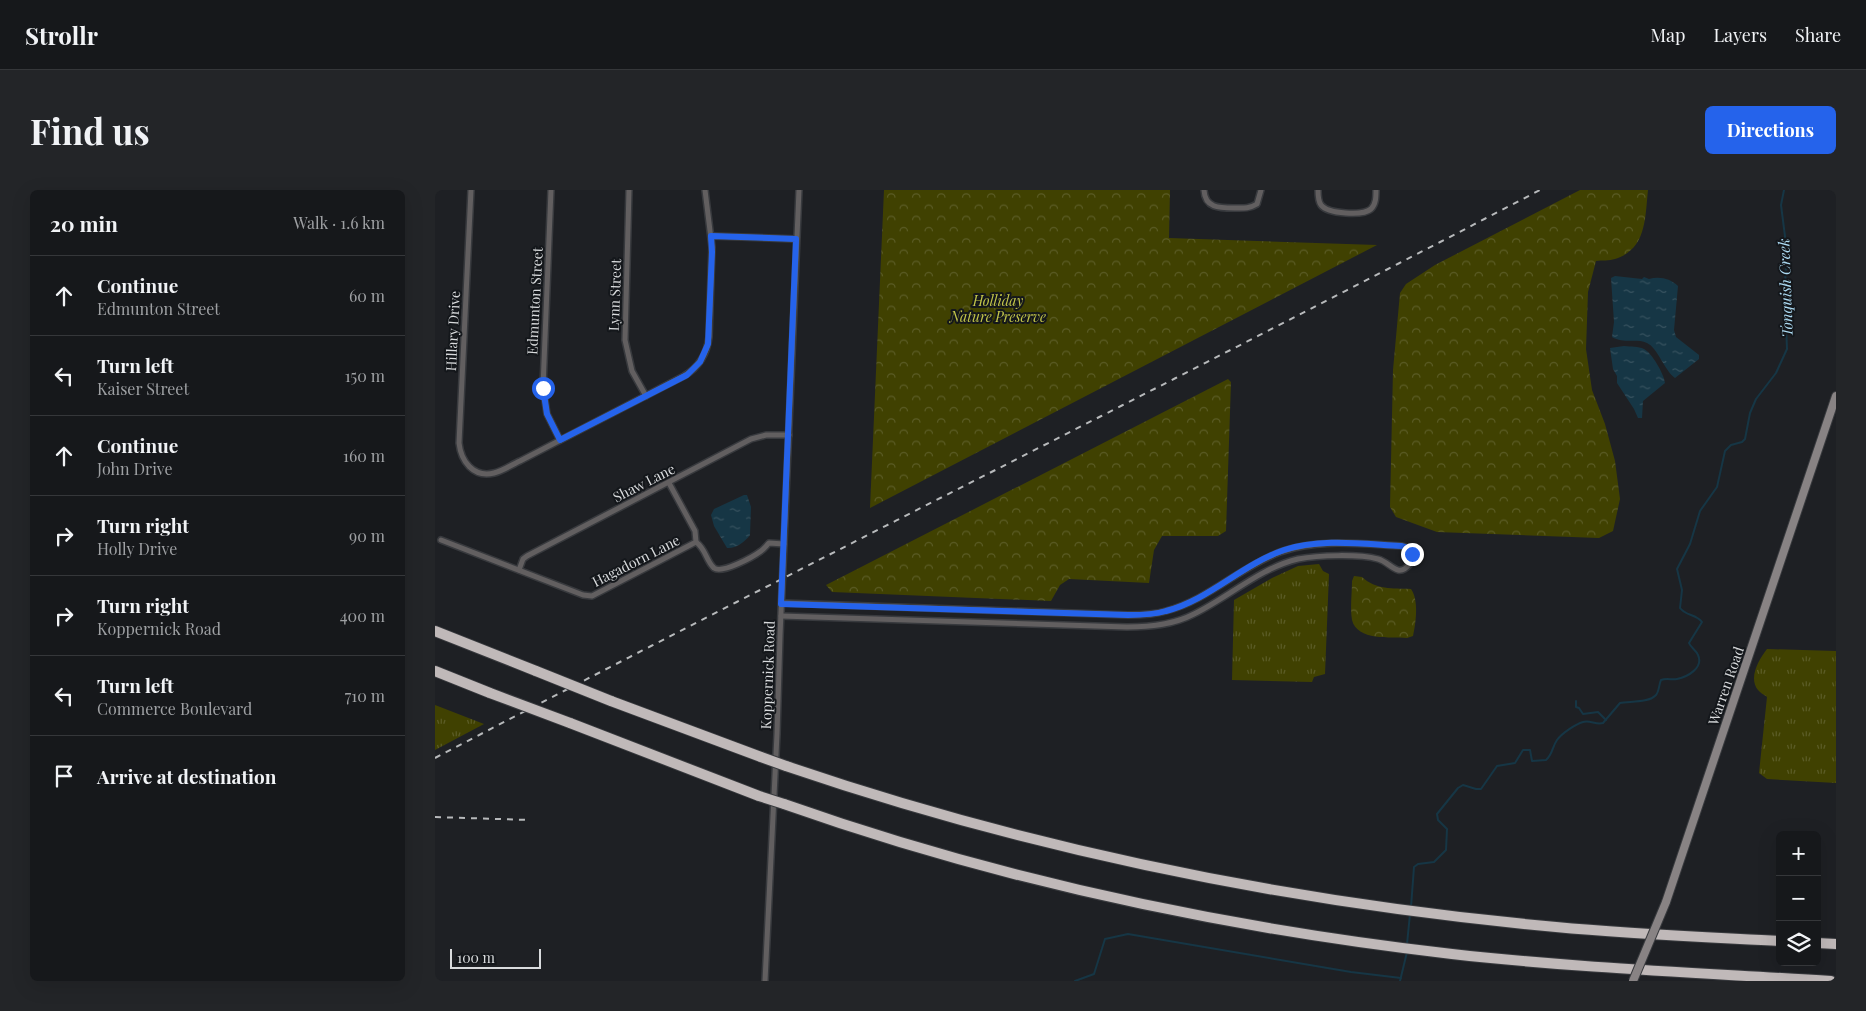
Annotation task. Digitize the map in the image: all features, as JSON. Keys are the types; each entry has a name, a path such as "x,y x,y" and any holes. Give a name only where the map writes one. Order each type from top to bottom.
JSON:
{"highway":[{"path":"435,631 611,701 786,766 981,826 1095,854 1206,878 1410,911 1559,928 1776,941"},
{"path":"435,671 759,796 951,856 1087,891 1261,926 1407,948 1581,966 1831,981"},
{"path":"1821,943 1836,944"}],"main road":[{"name":"Warren Road","path":"1633,981 1666,902 1836,396"}],"street":[{"name":"Hillary Drive","path":"471,190 459,443 463,459 472,470 483,474 496,473 560,440"},
{"name":"Edmunton Street","path":"551,190 543,388 547,414 560,440"},
{"name":"Lynn Street","path":"629,190 625,340 631,371 646,396"},
{"path":"560,440 684,376 700,362 708,344 712,252 705,190"},
{"name":"Koppernick Road","path":"765,981 799,190"},
{"path":"1204,190 1206,200 1213,206 1247,208 1257,204 1261,190"},
{"path":"1318,190 1319,202 1330,212 1361,213 1369,210 1374,204 1376,190"},
{"path":"711,236 796,239"},
{"name":"Shaw Lane","path":"519,570 523,559 527,556 758,436 789,435"},
{"name":"Hagadorn Lane","path":"441,540 583,595 592,596 696,542 695,531 669,482"},
{"path":"696,542 704,550 713,566 719,570 726,569 763,550 769,543 784,544"},
{"path":"781,604 1118,614 1160,613 1200,598 1262,560 1289,549 1319,544 1372,545 1405,547 1412,554 1411,564 1401,570 1396,569 1385,561 1371,557 1319,556 1291,562 1267,571 1206,608 1170,623 1142,627 781,616"},
{"path":"1371,557 1372,545"},
{"path":"1200,598 1206,608"},
{"path":"856,606 856,619"},
{"path":"928,609 928,621"},
{"path":"1007,611 1007,624"},
{"path":"1117,627 1118,614"}],"green space":[{"name":"Holliday Nature Preserve","path":"884,190 1170,190 1169,238 1377,245 870,508"},
{"path":"1580,190 1648,190 1645,221 1639,240 1633,248 1613,260 1596,261 1588,292 1586,349 1592,390 1605,424 1615,461 1620,499 1613,531 1599,538 1437,532 1396,517 1390,507 1393,370 1400,293 1406,284 1435,265"},
{"path":"1228,379 1231,382 1226,531 1218,536 1162,536 1154,550 1149,583 1069,579 1060,585 1051,601 832,592 826,585"},
{"path":"1319,564 1323,571 1329,574 1325,674 1314,677 1312,682 1232,680 1234,600 1272,578 1298,566"},
{"path":"1354,576 1362,577 1379,586 1411,589 1416,605 1413,636 1407,638 1375,637 1360,632 1355,627 1351,611 1352,581"},
{"path":"1767,649 1836,651 1836,783 1767,779 1759,773 1767,697 1755,685 1754,674 1758,663"},
{"path":"435,705 484,724 435,750"}],"water":[{"path":"1615,276 1642,279 1644,277 1649,279 1664,278 1678,286 1674,330 1676,337 1699,355 1699,359 1675,378 1654,349 1647,343 1612,337 1614,322 1611,278"},
{"path":"1624,346 1639,347 1647,351 1657,364 1665,383 1643,401 1642,418 1638,418 1617,383 1617,376 1613,369 1610,348"},
{"path":"747,495 751,507 750,535 740,544 727,548 714,526 711,515 714,509"}],"waterway":[{"name":"Tonquish Creek","path":"1411,907 1414,867 1418,864 1434,862 1446,850 1447,829 1438,820 1437,814 1458,788 1463,785 1481,789 1497,766 1515,763 1523,750 1530,750 1532,761 1546,760 1557,740 1573,727 1586,722 1603,723 1620,703 1644,701 1653,698 1657,694 1661,680 1677,679 1697,668 1699,664 1698,655 1689,643 1702,622 1680,608 1682,590 1677,569 1690,544 1700,511 1717,487 1725,451 1731,445 1742,442 1745,439 1750,413 1756,399 1776,373 1787,349 1785,283 1787,252 1781,205 1784,190"},
{"path":"1576,701 1576,707 1583,714 1598,712 1606,720"},
{"name":"Tonquish Creek","path":"1407,944 1410,914"},
{"path":"1075,981 1094,974 1105,939 1128,934 1351,972 1401,978"},
{"name":"Tonquish Creek","path":"1400,981 1407,952"}],"railway":[{"path":"435,758 1540,190"},
{"path":"435,817 530,820"}],"route":[{"path":"543,388 547,414 560,440 687,375 700,362 707,350 712,252 711,236 796,239 781,604 1128,615 1153,614 1185,605 1200,598 1262,560 1300,546 1319,544 1401,546 1405,547 1412,554"}]}
